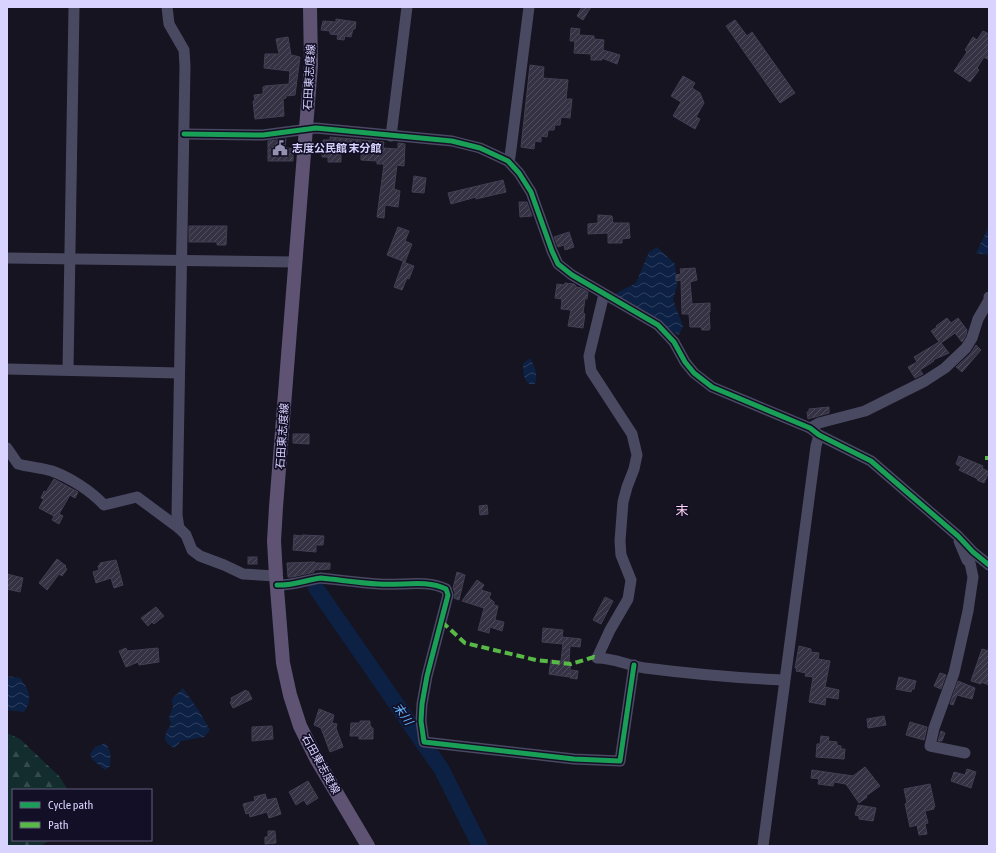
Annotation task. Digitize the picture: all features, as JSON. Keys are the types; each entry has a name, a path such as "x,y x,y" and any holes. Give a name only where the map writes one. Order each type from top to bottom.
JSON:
{"main road":[{"name":"石田東志度線","path":"310,7 311,66 274,534 276,581 283,663 290,695 300,726 317,760 368,846"}],"street":[{"path":"68,370 74,7"},
{"path":"167,7 169,24 184,50 184,134 177,515 179,528"},
{"path":"391,136 407,7"},
{"path":"508,162 510,157 529,7"},
{"path":"184,134 263,135 316,128 452,141 480,148 508,162 519,173 531,192 558,264 572,275 658,325 674,342 685,362 694,373 712,387 814,432 871,461 958,536 973,552 989,565"},
{"path":"7,258 295,262"},
{"path":"604,294 589,356 590,371 632,434 637,455 623,502 620,541 621,556 631,580 628,599 610,630 597,658 605,658 643,668 733,678 784,680"},
{"path":"763,846 816,446 814,432 819,423 865,411 925,381 945,368 966,348 972,338 978,319 989,297"},
{"path":"7,370 180,373"},
{"path":"7,448 18,464 52,471 72,480 95,495 104,505 137,497 179,528 186,535 192,550 200,556 243,574 276,581 288,586 321,578 381,584 417,583 446,589 448,595 427,676 422,704 421,721 424,742 574,759 620,762 634,665"},
{"path":"958,536 967,560 970,563 973,577 968,611 954,672 934,728 930,746 965,753"}],"green space":[{"path":"7,733 20,739 59,776 67,789 12,789 12,841 48,841 41,846 7,846"}],"water":[{"path":"989,225 989,255 976,253 988,228"},
{"path":"657,247 675,264 677,285 673,300 683,326 679,335 609,297 636,283 649,252"},
{"path":"530,358 536,371 535,384 529,384 523,370 523,364"},
{"path":"7,676 20,678 28,690 29,699 27,708 24,712 7,710"},
{"path":"183,688 210,730 204,737 181,741 175,748 167,743 165,735 171,724 169,718 173,706 172,699"},
{"path":"105,743 110,753 110,766 105,770 93,760 90,754 95,747"}],"building":[{"path":"582,7 591,7 583,20 577,16"},
{"path":"336,19 356,22 355,29 353,29 351,37 345,36 344,40 337,39 338,35 330,34 330,31 321,30 323,21 336,22"},
{"path":"735,20 747,36 752,32 795,93 780,103 726,26"},
{"path":"571,28 580,29 579,35 594,36 594,39 604,40 603,50 620,55 617,64 602,58 602,60 591,60 591,54 574,53 575,41 570,41"},
{"path":"983,31 989,34 989,60 984,57 977,68 979,70 970,82 954,71 967,52 965,50 973,37 977,40"},
{"path":"288,37 291,55 300,57 295,95 286,96 286,98 283,99 284,116 255,119 253,101 255,101 254,95 263,94 263,87 265,86 289,84 290,71 264,68 265,54 279,54 276,39"},
{"path":"530,65 544,67 543,78 568,80 566,99 572,99 570,118 561,117 560,125 555,125 554,130 548,130 547,137 541,136 541,142 535,141 534,149 521,147"},
{"path":"683,76 695,83 692,88 700,93 704,103 696,117 700,119 695,129 673,116 681,102 671,96"},
{"path":"330,137 384,142 383,148 398,149 398,143 405,144 404,166 397,165 394,189 400,191 398,207 385,205 384,218 377,217 384,164 377,164 377,161 361,160 361,153 341,152 341,162 328,162 328,157 322,157 323,140 330,140"},
{"name":"志度公民館 末分館","path":"286,139 285,146 293,149 293,161 268,161 268,141"},
{"path":"414,176 426,178 424,193 412,192"},
{"path":"503,180 506,192 476,199 476,197 451,204 448,193"},
{"path":"519,202 527,202 532,216 520,217"},
{"path":"598,215 612,216 613,223 629,223 630,238 622,239 622,243 608,243 608,233 588,234 588,224 598,223"},
{"path":"189,226 227,226 226,245 217,245 217,242 189,242"},
{"path":"398,227 409,231 405,241 412,244 405,262 387,255"},
{"path":"569,232 574,247 565,250 564,245 558,247 554,237"},
{"path":"403,262 414,266 409,279 407,278 402,290 394,287"},
{"path":"695,268 697,280 690,282 692,304 710,303 709,330 702,330 701,327 690,327 689,314 682,314 681,280 676,281 676,275 681,274 680,269"},
{"path":"565,283 574,284 576,287 588,292 587,299 585,299 583,313 585,314 583,328 568,326 571,310 561,309 562,299 555,298 557,284 564,285"},
{"path":"947,318 951,323 958,318 967,330 966,335 962,342 955,333 941,343 949,353 933,360 934,361 920,370 923,374 915,378 908,367 917,362 914,357 939,342 931,331"},
{"path":"976,345 981,350 962,372 956,367 971,353"},
{"path":"829,407 829,413 808,419 807,412 809,412 809,409"},
{"path":"293,434 309,434 309,444 293,443"},
{"path":"959,456 983,466 982,468 989,472 984,483 959,470 961,467 956,464"},
{"path":"54,479 78,492 75,498 70,495 59,514 63,516 59,524 52,520 54,516 39,508 44,499 41,498 44,491 46,492"},
{"path":"487,505 488,514 480,515 479,506"},
{"path":"294,535 324,536 323,545 316,545 316,552 293,550"},
{"path":"248,557 257,557 257,564 248,564"},
{"path":"57,559 66,566 65,567 67,569 62,576 59,574 47,590 39,583"},
{"path":"116,560 123,585 114,588 111,578 96,583 93,572 99,570 98,566 100,563"},
{"path":"287,563 330,563 330,569 314,570 314,572 288,577"},
{"path":"457,572 465,575 459,600 454,598 455,593 453,588"},
{"path":"7,574 23,578 20,592 7,589"},
{"path":"477,580 484,585 481,590 491,593 489,598 494,602 494,605 498,606 495,620 504,622 502,631 490,627 489,633 478,630 484,608 462,601"},
{"path":"605,597 613,601 601,624 593,620"},
{"path":"156,607 164,616 154,624 152,622 148,626 141,618"},
{"path":"543,628 563,630 562,637 581,639 580,647 570,646 569,662 571,663 569,677 549,674 551,660 561,661 563,644 542,642"},
{"path":"799,646 811,649 811,652 819,653 818,659 830,661 825,687 839,690 838,699 826,697 825,705 809,702 813,677 805,676 806,673 796,671 797,668 795,668"},
{"path":"126,648 127,651 158,648 159,662 139,665 138,662 126,667 119,651"},
{"path":"982,649 989,651 989,685 971,681"},
{"path":"571,670 578,671 577,679 570,678"},
{"path":"940,673 946,675 941,689 934,686"},
{"path":"899,677 916,681 914,689 912,689 911,692 896,689"},
{"path":"958,681 975,688 972,699 957,695 953,705 950,704"},
{"path":"246,690 252,699 233,708 230,702 232,701 231,698"},
{"path":"319,709 334,715 332,723 337,724 336,728 343,747 330,752 321,728 314,725"},
{"path":"884,716 886,725 868,728 867,719"},
{"path":"360,721 370,721 370,726 373,728 373,739 359,739 359,736 350,736 351,723 360,723"},
{"path":"910,722 927,727 924,740 906,735"},
{"path":"272,726 273,739 252,741 252,727"},
{"path":"941,731 945,733 942,741 938,741"},
{"path":"821,736 829,737 828,741 837,742 837,745 841,746 841,749 845,749 844,759 816,757 817,744 820,744"},
{"path":"865,767 880,786 859,803 846,784 834,782 833,786 818,784 819,779 811,778 812,770 853,776"},
{"path":"967,769 976,772 971,788 951,781 954,772 965,775"},
{"path":"308,781 318,798 307,805 304,800 296,805 289,792"},
{"path":"930,784 935,807 933,807 934,809 925,811 928,823 925,824 927,834 919,835 917,825 910,827 905,804 907,803 904,789"},
{"path":"265,794 267,800 276,798 281,814 269,818 267,812 250,817 249,813 246,814 243,804 255,801 254,797"},
{"path":"858,805 876,808 873,821 859,819 859,816 855,815"},
{"path":"268,831 275,831 276,843 265,844 265,837 268,837"}],"waterway":[{"name":"末川","path":"316,588 442,770 480,846"}],"marked path":[{"path":"442,622 465,643 536,660 571,664 594,657 597,658"}],"cycle path":[{"path":"184,134 263,135 316,128 452,141 480,148 508,161 519,173 531,192 558,264 572,275 658,325 674,342 685,362 694,373 712,387 810,428 819,435 871,461 958,536 973,552 989,565"},
{"path":"277,585 288,585 321,578 379,584 430,584 446,589 448,595 427,676 422,704 421,721 424,742 574,759 620,761 634,665"}],"place":[{"name":"志度公民館 末分館","path":"280,148"}],"district":[{"name":"末","path":"682,510"}]}
